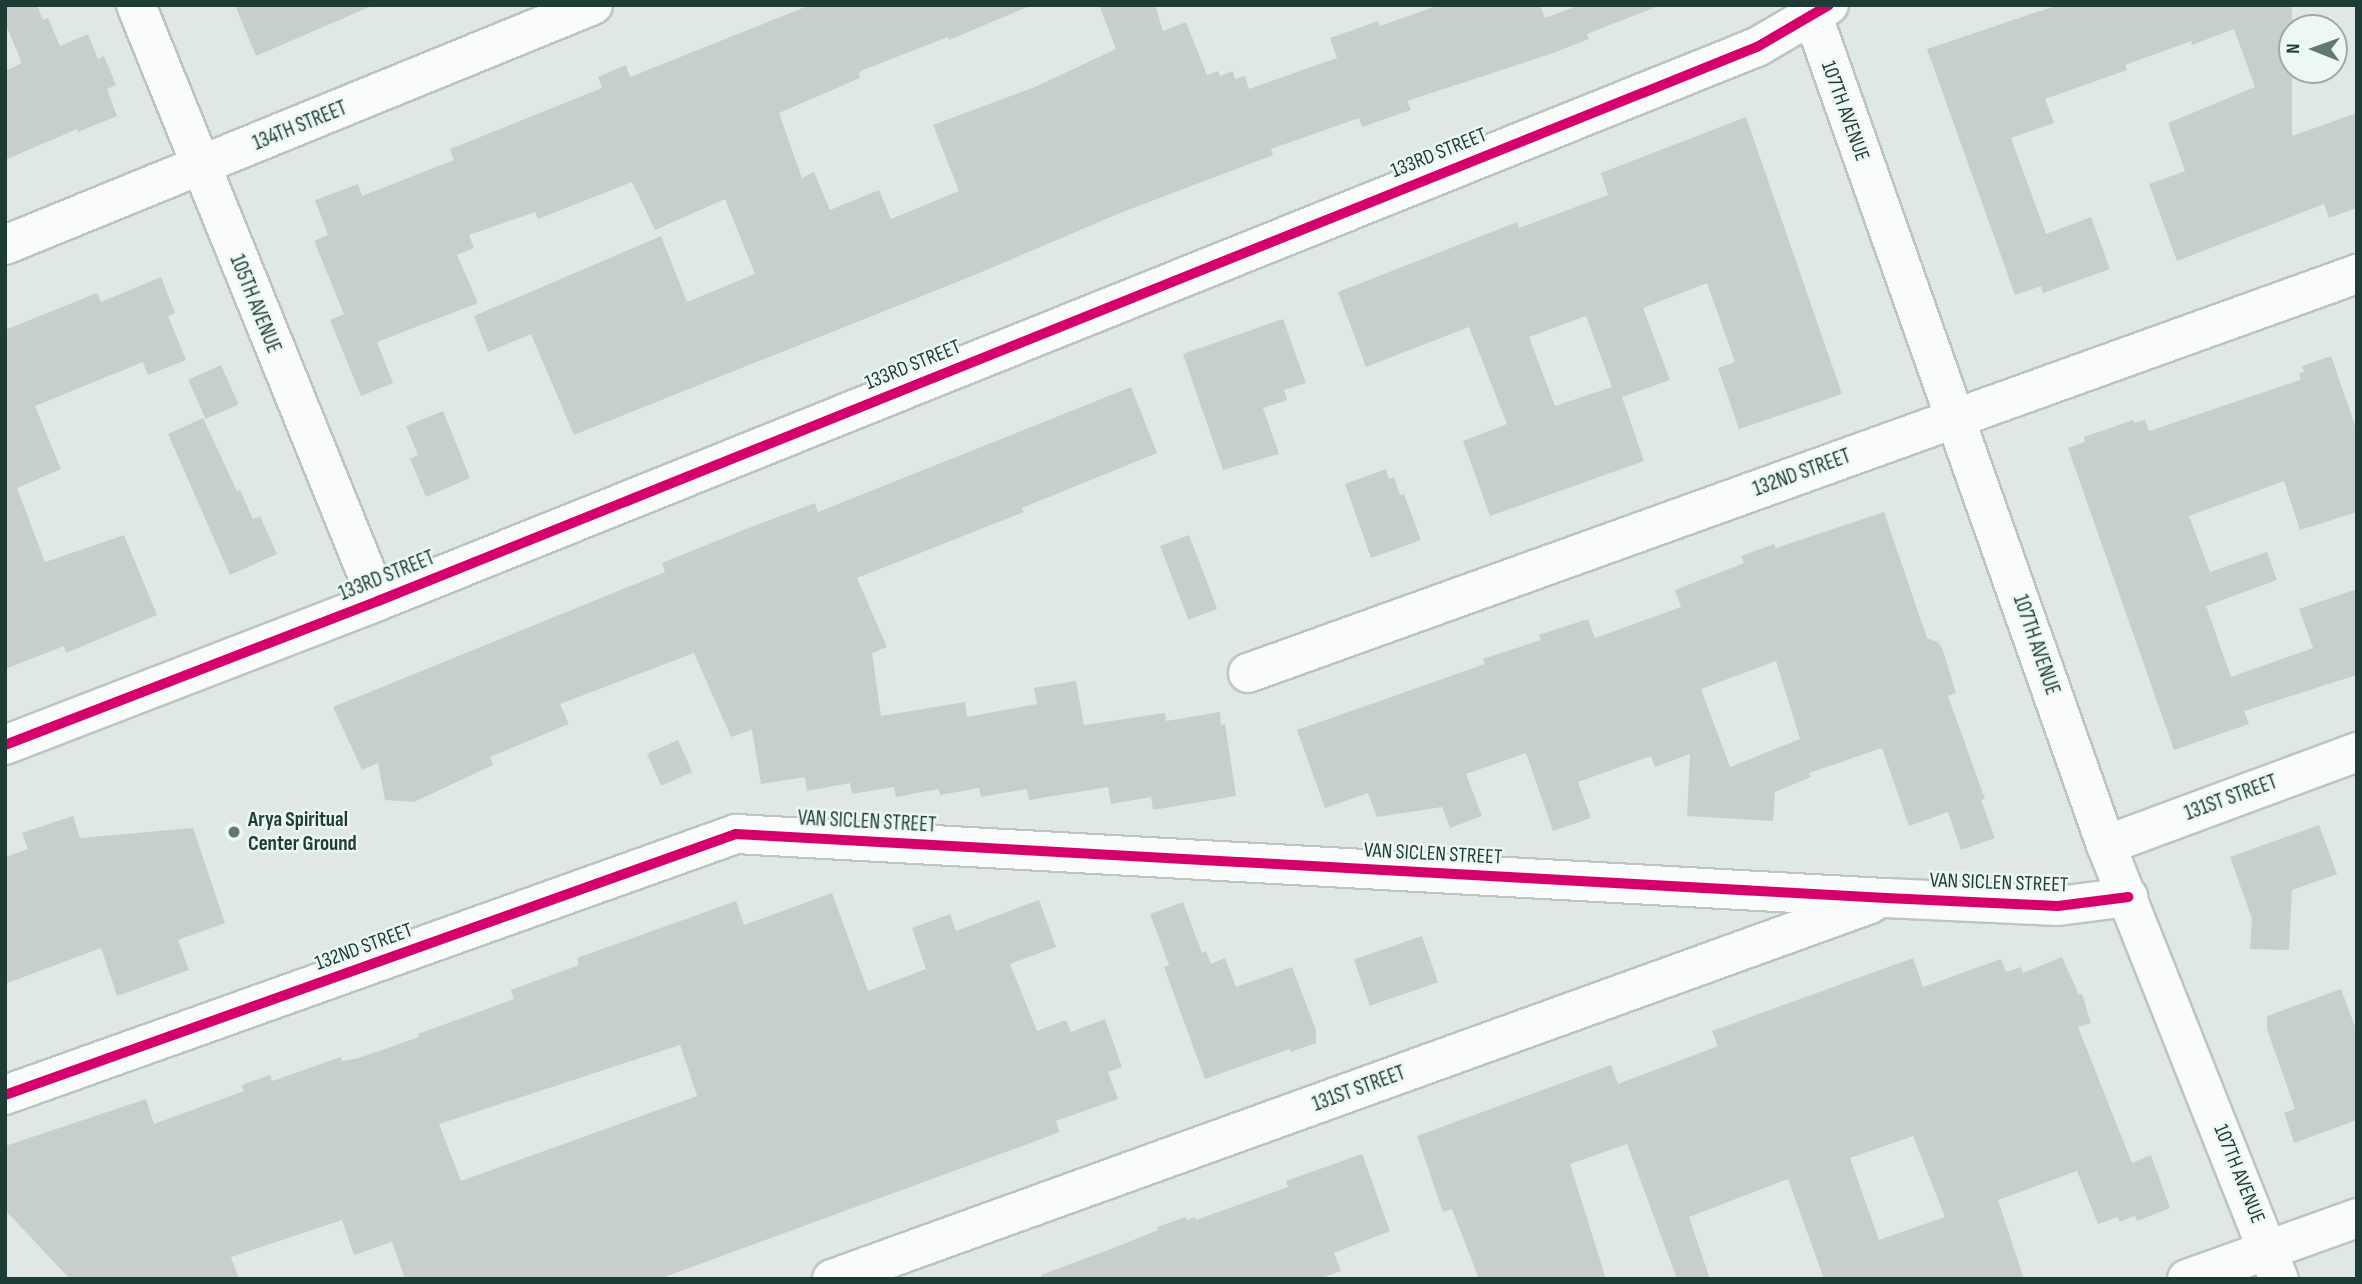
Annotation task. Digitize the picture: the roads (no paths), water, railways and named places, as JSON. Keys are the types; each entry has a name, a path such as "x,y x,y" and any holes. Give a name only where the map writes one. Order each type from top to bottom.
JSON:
{"street":[{"name":"105TH AVENUE","path":"136,5 199,167 377,601"},
{"name":"134TH STREET","path":"5,245 593,5"},
{"name":"107TH AVENUE","path":"1816,8 1955,418 2106,845 2274,1264"},
{"name":"133RD STREET","path":"5,745 377,601 1744,52 1816,8"},
{"name":"132ND STREET","path":"1248,673 2357,274"},
{"name":"131ST STREET","path":"2106,845 2357,752"},
{"name":"132ND STREET","path":"5,1095 736,834"},
{"name":"VAN SICLEN STREET","path":"736,834 2058,906 2128,897"},
{"name":"131ST STREET","path":"832,1279 1885,898"},
{"path":"2187,1279 2274,1264 2357,1218"}],"place":[{"name":"Arya Spiritual Center Ground","path":"234,832"}]}
